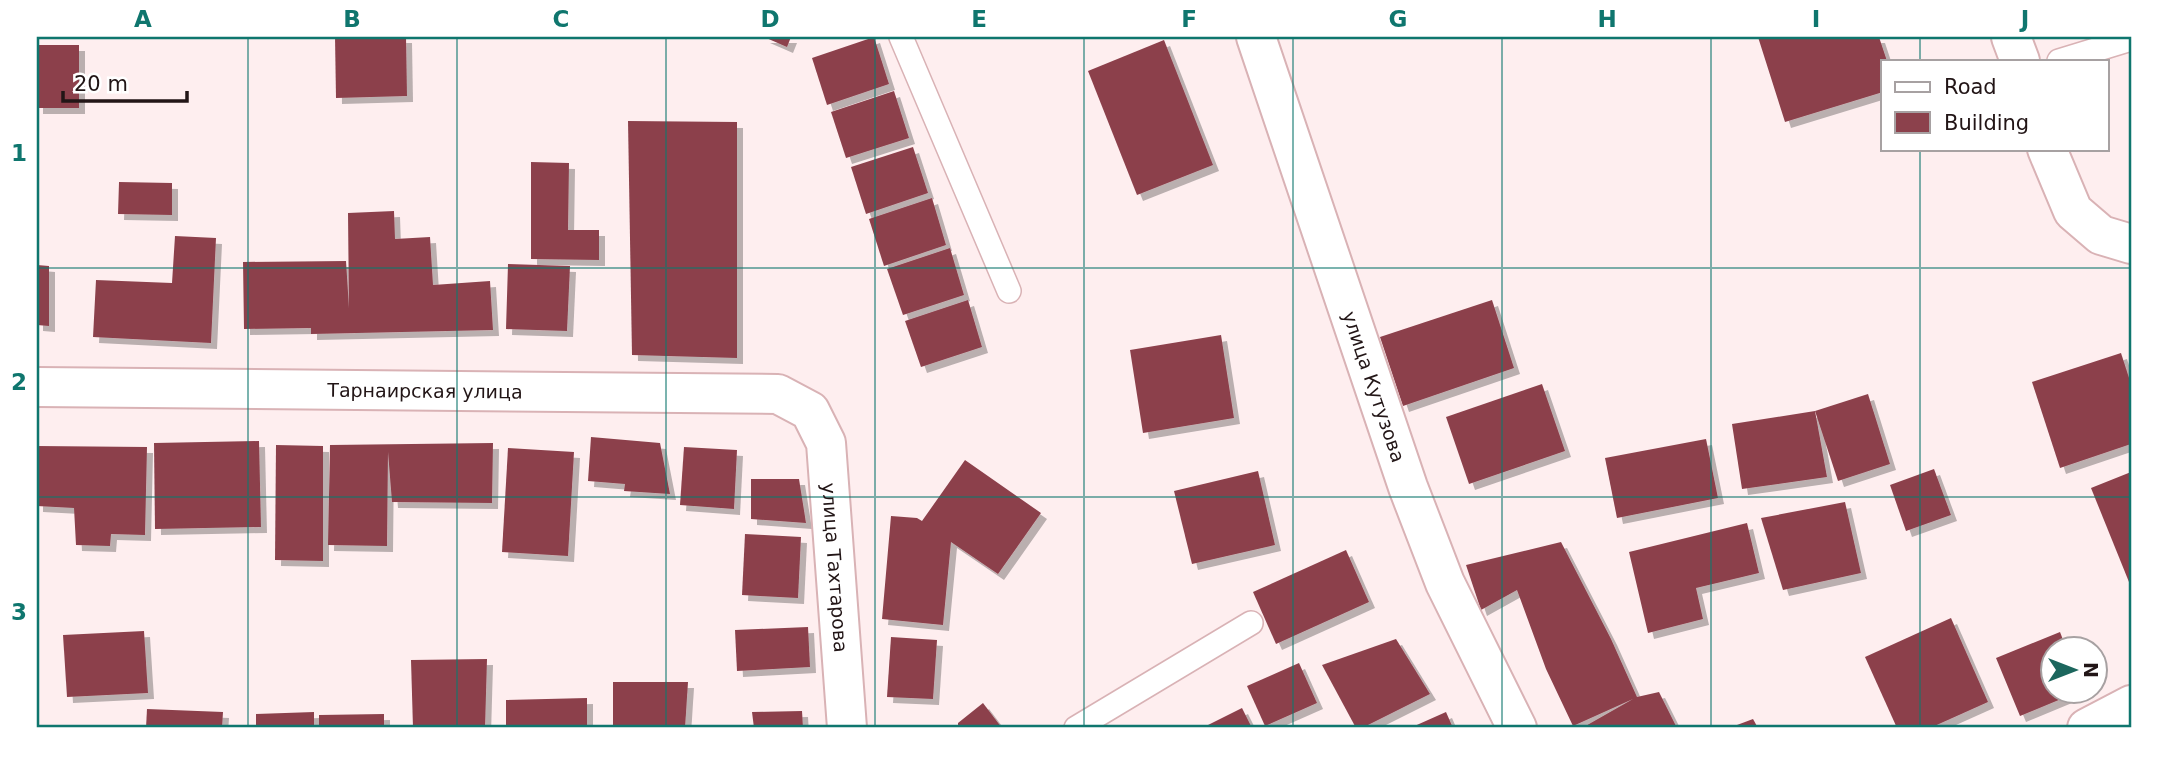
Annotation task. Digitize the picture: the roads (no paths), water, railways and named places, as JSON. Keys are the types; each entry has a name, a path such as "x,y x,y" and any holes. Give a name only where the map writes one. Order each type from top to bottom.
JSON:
{"street":[{"name":"улица Кутузова","path":"1255,37 1413,499 1445,583 1517,728"},
{"path":"2011,37 2020,60"},
{"path":"2047,150 2073,211 2101,235 2131,244"},
{"name":"Тарнаирская улица","path":"37,387 778,394 810,411"},
{"name":"улица Тахтарова","path":"810,411 826,443 847,728"},
{"path":"2087,728 2131,705"}],"lane":[{"path":"901,37 1009,290"},
{"path":"2062,60 2131,39"},
{"path":"1076,728 1251,622"}]}
